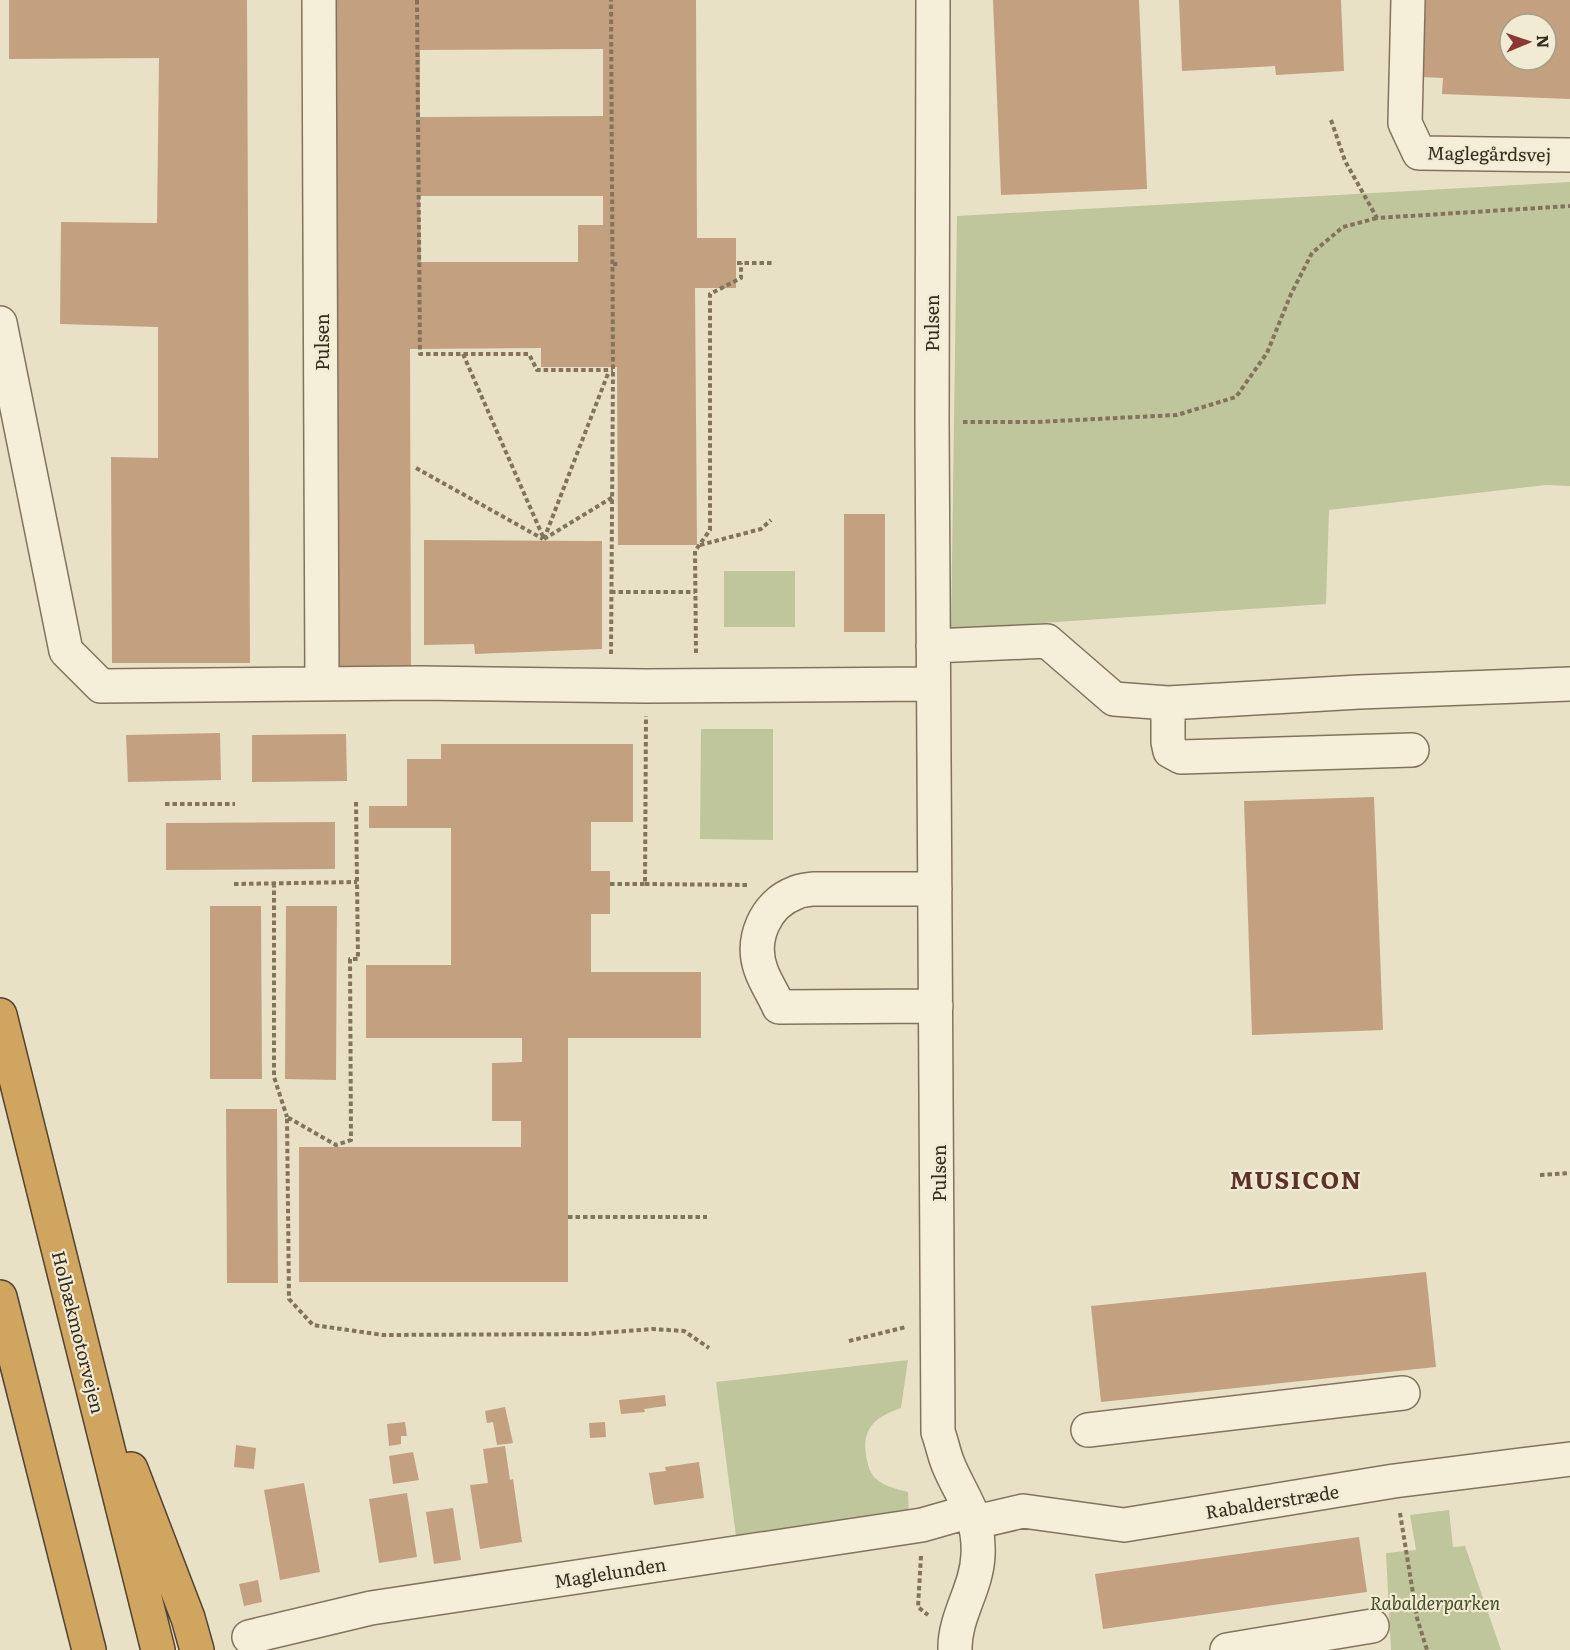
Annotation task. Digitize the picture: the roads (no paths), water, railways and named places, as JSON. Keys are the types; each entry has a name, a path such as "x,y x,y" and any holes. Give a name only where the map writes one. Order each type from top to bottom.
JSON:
{"highway":[{"name":"Holbækmotorvejen","path":"0,1015 158,1650"},
{"path":"0,1297 89,1650"},
{"path":"81,1341 188,1618 197,1650"},
{"path":"17,1361 17,1447 66,1650"}],"street":[{"name":"Pulsen","path":"318,0 322,684"},
{"name":"Pulsen","path":"933,0 932,422 938,1432 948,1464 974,1516 978,1556 974,1579 955,1635 956,1650"},
{"name":"Maglegårdsvej","path":"1408,0 1405,123 1419,153 1570,155"},
{"path":"0,323 66,651 101,686 933,684"},
{"path":"933,646 1047,641 1114,699 1168,703 1570,684"},
{"path":"1168,703 1167,742 1170,751 1181,757 1412,750"},
{"path":"936,889 813,889 794,893 766,916 758,934 757,952 761,970 779,1007 936,1006"},
{"path":"1088,1430 1402,1393"},
{"name":"Rabalderstræde","path":"974,1516 1023,1511 1124,1526 1394,1481 1570,1459"},
{"name":"Maglelunden","path":"249,1637 371,1608 974,1516"},
{"path":"1227,1650 1372,1626"}],"district":[{"name":"MUSICON","path":"1296,1178"}],"park label":[{"name":"Rabalderparken","path":"1435,1602"}]}
